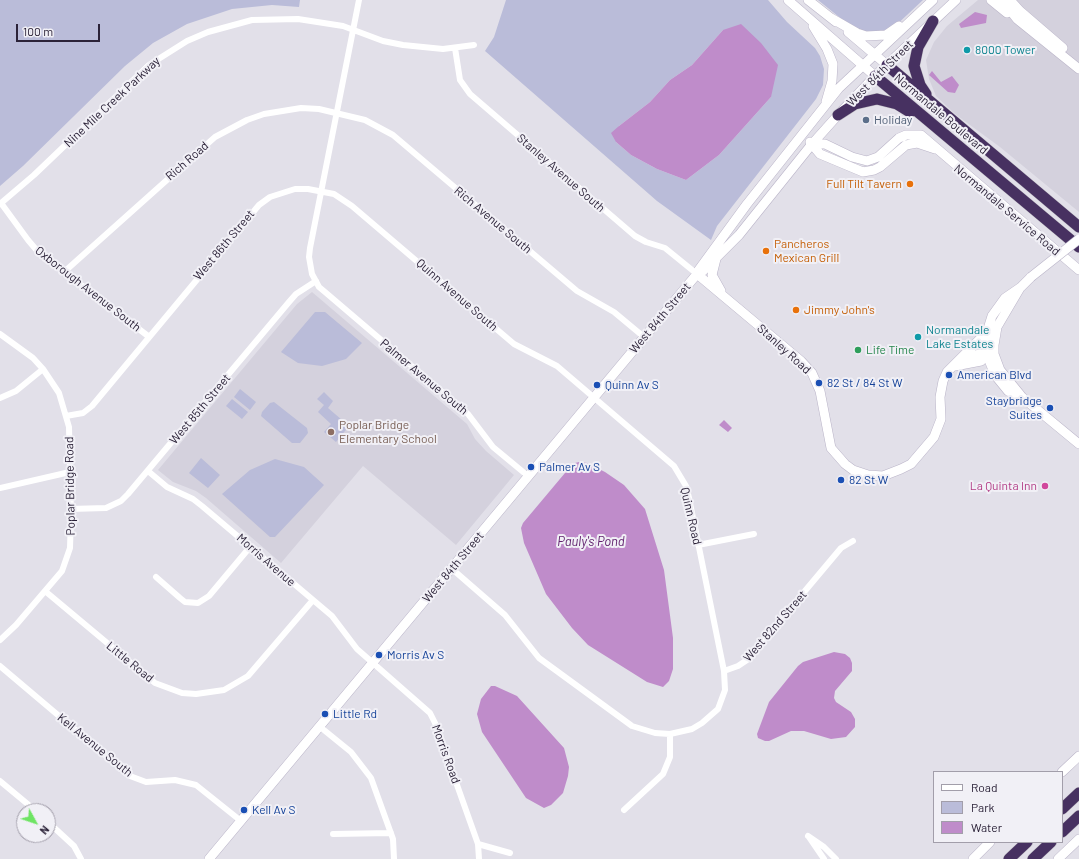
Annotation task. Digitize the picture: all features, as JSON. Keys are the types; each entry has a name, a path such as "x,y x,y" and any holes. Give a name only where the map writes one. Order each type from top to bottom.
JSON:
{"highway":[{"path":"932,21 918,47 914,68 920,85 938,108"},
{"name":"Normandale Boulevard","path":"887,65 1079,227"},
{"name":"Normandale Boulevard","path":"875,76 1079,247"},
{"path":"838,115 856,104 877,99 897,104 938,129"},
{"path":"1063,808 1079,793"},
{"path":"1063,831 1079,816"},
{"path":"1009,859 1026,843"},
{"path":"1034,859 1050,843"}],"street":[{"path":"316,281 312,274 309,257 359,0"},
{"name":"Normandale Boulevard","path":"788,0 875,76"},
{"name":"Normandale Boulevard","path":"808,0 832,18 887,65"},
{"path":"953,2 962,0"},
{"path":"991,0 1079,69"},
{"path":"1002,0 1017,19"},
{"path":"832,18 857,33 866,36 880,36 891,32 932,1"},
{"name":"West 84th Street","path":"697,274 699,267 839,88 932,1"},
{"path":"1011,1 1063,48 1063,55"},
{"name":"West 84th Street","path":"209,859 697,274 717,258 757,214 812,144 838,115 875,76 953,2"},
{"path":"807,17 827,49 833,64 832,81 824,106"},
{"name":"Nine Mile Creek Parkway","path":"1,203 34,175 149,66 187,41 230,25 275,18 321,21 353,30 383,41 403,45 423,48 455,48 474,45"},
{"name":"Stanley Avenue South","path":"455,48 460,80 470,94 635,236 646,242 665,248 697,274"},
{"name":"Rich Road","path":"64,272 201,148 231,128 247,120 282,110 318,109 337,112"},
{"name":"Rich Avenue South","path":"337,112 365,120 393,136 577,291 614,312 644,337"},
{"name":"Normandale Service Road","path":"812,144 825,144 857,159 867,161 878,156 893,142 906,135 921,135 928,140 935,149 1079,270"},
{"path":"801,136 812,144"},
{"name":"West 86th Street","path":"66,416 83,413 92,406 129,363 148,336 259,205 270,197 295,189 322,192"},
{"name":"Quinn Avenue South","path":"322,192 334,194 352,206 514,344 524,351 551,361 594,397"},
{"name":"Oxborough Avenue South","path":"1,203 28,240 39,252 148,336"},
{"path":"957,363 987,332 998,307 1005,298 1021,287 1031,277 1079,239"},
{"path":"717,258 712,275 725,298"},
{"name":"Stanley Road","path":"697,274 801,361 812,373 820,391 831,448 837,456 854,470 862,473 875,476 893,473 911,464 938,432 941,419 940,397 942,380 947,372 957,363"},
{"name":"West 85th Street","path":"70,509 106,508 114,505 128,494 296,294 316,281"},
{"name":"Palmer Avenue South","path":"316,281 325,292 468,414 493,447 528,476"},
{"path":"957,363 981,361 991,355 997,327 1021,287"},
{"path":"987,332 995,376 1001,384 1008,391 1022,397 1079,444"},
{"name":"Poplar Bridge Road","path":"0,334 33,358 44,369 60,394 66,416 70,448 70,548 67,560 62,571 8,633 0,640"},
{"path":"0,398 26,384 44,369"},
{"name":"Quinn Road","path":"594,397 674,466 686,486 724,671"},
{"name":"Morris Avenue","path":"148,471 167,487 193,499 202,506 313,600 339,624 350,641 373,663"},
{"path":"0,488 70,472"},
{"path":"698,545 754,534"},
{"name":"West 82nd Street","path":"724,671 738,666 747,660 841,548 853,541"},
{"path":"156,578 186,602 198,603 209,596 250,547"},
{"path":"451,568 505,615 529,648 549,666 632,726 655,733 670,734 692,728 702,723 718,709 725,690 724,671"},
{"name":"Little Road","path":"45,591 155,683 182,693 196,694 224,690 248,676 313,600"},
{"name":"Morris Road","path":"373,663 430,713 438,730 478,844"},
{"name":"Kell Avenue South","path":"0,666 130,776 146,782 175,780 196,786 241,821"},
{"path":"319,726 351,752 366,769 376,788 391,833 394,859"},
{"path":"624,810 663,774 670,757 670,734"},
{"path":"1063,771 1079,756"},
{"path":"0,781 26,803"},
{"path":"56,829 74,846 81,859"},
{"path":"333,834 391,833"},
{"path":"824,859 808,836 824,847 836,859"},
{"path":"1058,859 1079,838"},
{"path":"973,859 989,843"},
{"path":"479,859 478,844 510,853"}],"shaded area":[{"path":"978,0 1079,0 1079,212 1000,147 955,114 936,96 929,79 926,60 934,42 947,26"},
{"name":"Poplar Bridge Elementary School","path":"312,292 467,424 475,439 486,451 514,475 456,545 363,466 281,563 206,498 196,491 173,482 158,470 297,304"}],"green space":[{"path":"0,0 300,0 299,7 272,5 232,9 187,24 153,43 125,66 23,166 0,186"},
{"path":"506,0 768,0 787,22 815,48 820,56 824,69 823,85 816,99 717,226 711,240 657,201 485,51 494,37","holes":["723,30 771,97 719,155 686,180 657,169 631,155 616,142 619,126 650,102 670,80 692,65"]},
{"path":"818,0 923,0 891,30 866,33 849,25"},
{"path":"315,312 325,312 362,343 346,359 322,366 298,363 281,352"},
{"path":"240,389 256,402 250,410 234,397"},
{"path":"324,392 333,401 328,408 349,426 336,442 324,432 331,424 318,412 324,405 317,399"},
{"path":"232,399 248,412 242,419 226,406"},
{"path":"274,402 307,428 308,433 300,443 292,443 261,416 262,412 270,403"},
{"path":"201,458 220,475 208,488 189,473"},
{"path":"275,459 304,467 324,485 275,537 270,537 222,494 250,470"}],"water":[{"path":"975,12 987,15 986,23 961,28 959,24"},
{"path":"741,24 761,43 778,65 771,97 719,155 686,180 657,169 631,155 616,142 611,133 650,102 670,80 692,65 723,30"},
{"path":"932,71 941,82 952,76 959,85 955,93 948,92 929,75"},
{"path":"724,420 732,428 728,432 719,425"},
{"name":"Pauly's Pond","path":"579,462 587,463 605,472 624,485 645,509 664,570 673,638 673,669 669,681 663,687 647,682 588,645 572,628 546,594 524,543 521,528 523,523 570,467"},
{"path":"834,652 845,654 850,658 852,663 852,671 835,691 834,698 836,702 851,712 855,719 855,727 846,737 831,739 804,731 791,731 769,741 758,738 757,734 769,702 798,666 803,662"},
{"path":"491,686 495,686 517,696 564,748 569,767 568,776 563,793 551,805 544,808 526,798 482,732 477,714 481,699"}],"place":[{"name":"8000 Tower","path":"967,50"},
{"name":"Holiday","path":"866,120"},
{"name":"Full Tilt Tavern","path":"910,184"},
{"name":"Pancheros Mexican Grill","path":"766,251"},
{"name":"Jimmy John's","path":"796,310"},
{"name":"Normandale Lake Estates","path":"918,337"},
{"name":"Life Time","path":"858,350"},
{"name":"American Blvd","path":"949,375"},
{"name":"82 St / 84 St W","path":"819,383"},
{"name":"Quinn Av S","path":"597,385"},
{"name":"Staybridge Suites","path":"1050,408"},
{"name":"Poplar Bridge Elementary School","path":"331,432"},
{"name":"Palmer Av S","path":"531,467"},
{"name":"82 St W","path":"841,480"},
{"name":"La Quinta Inn","path":"1045,486"},
{"name":"Morris Av S","path":"379,655"},
{"name":"Little Rd","path":"325,714"},
{"name":"Kell Av S","path":"244,810"}]}
